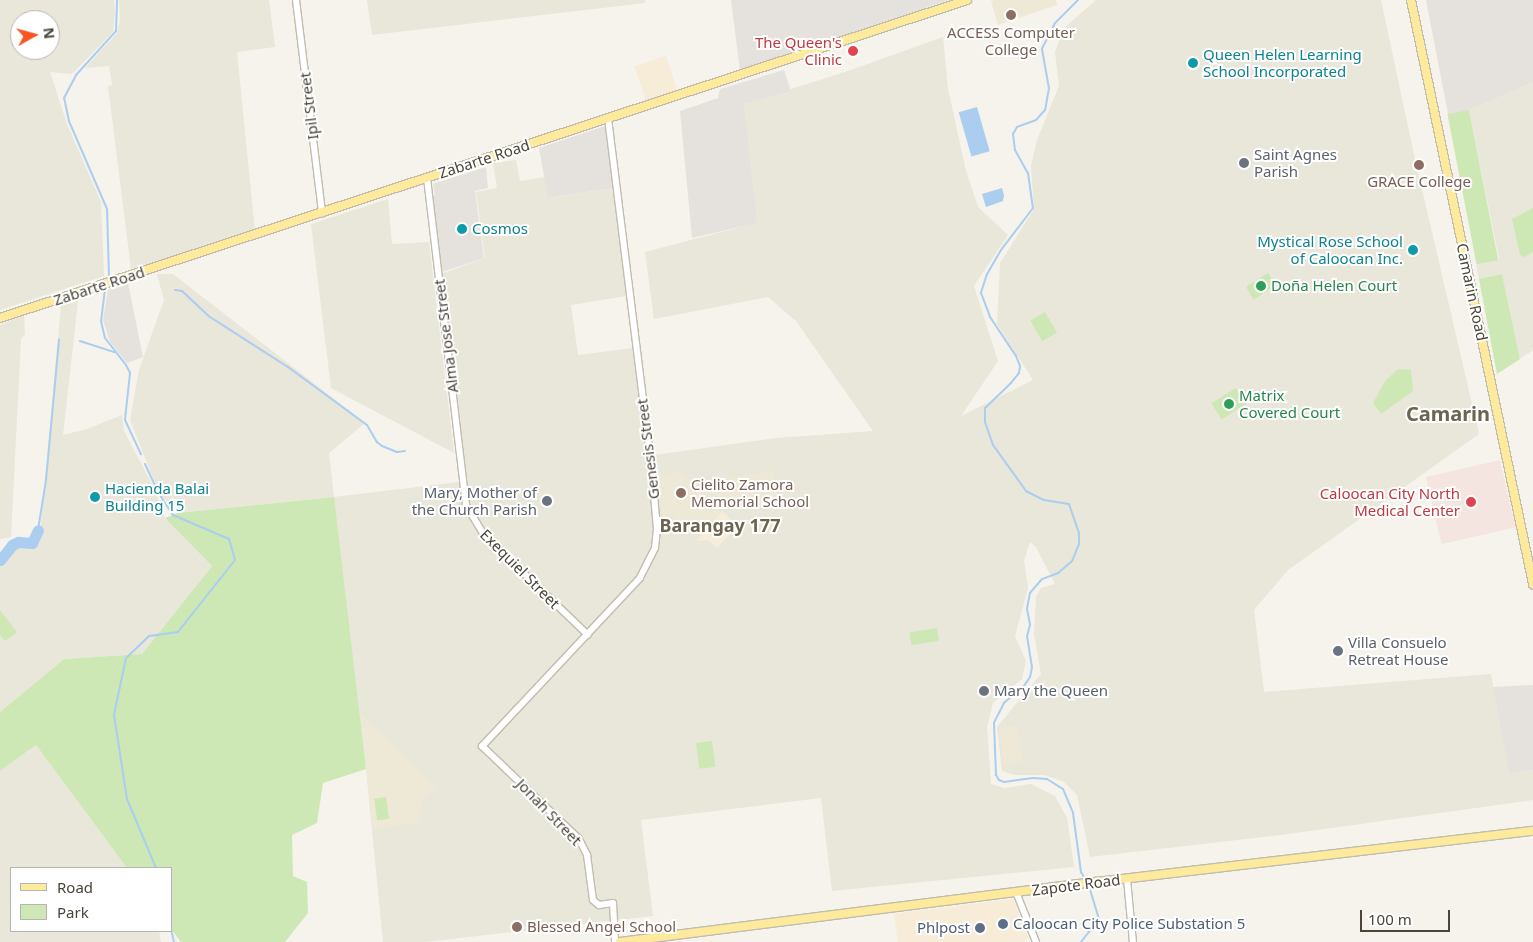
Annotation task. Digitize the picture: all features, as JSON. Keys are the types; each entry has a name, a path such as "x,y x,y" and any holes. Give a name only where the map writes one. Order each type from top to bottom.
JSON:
{"main road":[{"name":"Zabarte Road","path":"0,318 967,0"},
{"name":"Camarin Road","path":"1411,0 1533,584"},
{"name":"Zapote Road","path":"620,942 1127,878 1533,831"}],"street":[{"name":"Ipil Street","path":"296,0 322,213"},
{"name":"Genesis Street","path":"482,746 640,578 651,560 657,539 652,472 608,118"},
{"name":"Alma Jose Street","path":"427,178 464,495"},
{"name":"Exequiel Street","path":"464,495 470,515 484,535 588,635"},
{"name":"Jonah Street","path":"482,746 579,839 587,855 593,900 599,904 613,903 616,942"},
{"path":"1127,878 1132,942"},
{"path":"1016,892 1036,942"}],"shaded area":[{"path":"0,0 114,0 113,32 72,74 50,72 67,124 101,202 104,276 0,310"},
{"path":"119,0 269,0 275,47 237,52 255,231 131,269 108,86 112,85 109,66 85,68 117,33 120,20"},
{"path":"367,0 645,0 645,3 372,35"},
{"path":"731,0 949,0 740,71"},
{"name":"ACCESS Computer College","path":"1056,0 1057,5 998,25 991,1"},
{"path":"1096,0 1381,0 1415,159 1479,434 1288,570 1254,610 1264,692 1491,674 1509,772 1533,770 1533,800 1281,835 1090,857 1077,795 1064,782 1044,775 1014,775 1002,771 997,727 1041,674 1034,634 1036,597 1041,588 1055,584 1036,547 1030,542 1024,561 1028,588 1015,636 1026,661 1022,679 993,703 987,727 991,784 1004,788 1031,784 1055,796 1067,818 1074,867 832,891 821,798 641,820 653,916 425,942 383,942 366,769 333,497 178,513 159,493 130,420 139,370 164,300 157,274 173,274 365,423 329,453 334,497 467,481 441,274 485,258 476,192 497,188 493,163 516,160 520,181 545,177 549,198 613,188 626,296 571,305 578,355 633,348 647,456 777,438 873,431 796,321 768,297 654,319 645,252 756,223 744,104 848,71 943,37 948,89 966,171 978,207 1008,235 974,286 998,361 961,416 1033,380 997,324 1000,263 1034,209 1031,166 1037,140 1059,86 1055,52 1064,28"},
{"path":"1426,0 1533,0 1533,82 1449,119"},
{"path":"666,56 677,90 646,100 635,66"},
{"path":"784,70 791,91 744,104 757,223 692,238 680,111 718,98 720,89"},
{"path":"1533,82 1533,350 1520,359 1502,274 1479,279 1476,265 1499,259 1469,110"},
{"path":"605,126 613,188 548,198 539,148"},
{"path":"486,167 488,188 475,191 484,258 442,272 432,196 435,195 433,184"},
{"path":"388,199 392,244 429,242 454,453 331,388 311,224"},
{"path":"128,283 143,357 127,363 110,342 103,320 108,289"},
{"path":"78,301 63,435 87,429 122,415 124,431 154,488 165,518 212,566 142,654 64,659 0,712 0,555 40,536 61,305"},
{"path":"24,315 25,334 21,339 11,537 0,539 0,325"},
{"name":"Caloocan City North Medical Center","path":"1500,460 1516,527 1441,544 1426,477"},
{"name":"Cielito Zamora Memorial School","path":"681,471 722,511 696,538 672,516 662,517 656,475"},
{"path":"773,472 778,503 727,508 711,492 724,478"},
{"path":"722,511 738,526 717,548 708,540 696,541"},
{"path":"1533,685 1533,770 1509,773 1493,687"},
{"path":"360,713 436,786 423,799 419,823 373,829"},
{"path":"1018,725 1023,763 1004,765 999,727"},
{"path":"36,745 126,867 10,867 10,932 159,932 161,942 0,942 0,771"},
{"path":"1014,899 1028,938 1024,942 898,942 894,914"}],"green space":[{"path":"1469,110 1498,260 1477,264 1447,114"},
{"path":"1533,208 1533,252 1525,257 1520,255 1512,219"},
{"name":"Doña Helen Court","path":"1268,273 1276,286 1254,299 1246,287"},
{"path":"1502,274 1520,359 1497,374 1479,279"},
{"path":"1045,312 1057,333 1042,341 1030,320"},
{"path":"1398,369 1411,370 1413,391 1381,414 1373,403 1385,381"},
{"name":"Matrix Covered Court","path":"1236,388 1246,404 1221,419 1211,403"},
{"path":"334,497 366,769 323,783 317,823 292,835 293,876 307,882 308,913 285,942 181,942 172,930 172,867 126,867 36,745 0,771 0,712 64,659 142,654 212,566 165,518 178,513"},
{"path":"0,610 17,632 5,641 0,635"},
{"path":"937,628 939,641 911,645 909,632"},
{"path":"712,741 715,767 699,769 696,743"},
{"path":"386,797 389,819 377,820 374,799"}],"water":[{"path":"977,107 990,151 971,156 959,112"},
{"path":"1002,188 1003,201 986,207 982,194"}],"waterway":[{"path":"109,276 107,209 69,121 64,98 76,75 116,31 117,0"},
{"path":"1078,0 1055,23 1042,49 1049,88 1045,110 1036,120 1017,127 1013,134 1015,150 1028,173 1033,208 1001,250 987,274 981,293 990,317 1016,356 1020,366 1019,373 1011,383 985,408 985,422 993,445 1026,491 1044,500 1069,504 1079,533 1079,544 1072,561 1058,573 1042,579 1030,593 1027,609 1030,625 1027,636 1032,667 1030,677 1024,686 1004,703 994,723 996,775 999,780 1004,782 1033,778 1047,779 1063,789 1073,813 1081,872 1086,880"},
{"path":"105,289 101,321 105,338 130,373 125,420 141,455"},
{"path":"175,290 182,291 210,317 288,367 367,425 377,442 382,446 397,452 405,451"},
{"path":"38,530 46,480 59,340"},
{"path":"80,341 114,352"},
{"path":"145,464 158,492 173,515 229,539 235,560 178,632 149,636 126,658 114,715 127,799 156,867"},
{"path":"0,560 12,545 18,542 32,543 38,530"},
{"path":"1081,942 1099,919 1089,886"},
{"path":"172,932 174,942"}],"place":[{"name":"ACCESS Computer College","path":"1011,15"},
{"name":"The Queen's Clinic","path":"853,51"},
{"name":"Queen Helen Learning School Incorporated","path":"1193,63"},
{"name":"Saint Agnes Parish","path":"1244,163"},
{"name":"GRACE College","path":"1419,165"},
{"name":"Cosmos","path":"462,229"},
{"name":"Mystical Rose School of Caloocan Inc.","path":"1413,250"},
{"name":"Doña Helen Court","path":"1261,286"},
{"name":"Matrix Covered Court","path":"1229,404"},
{"name":"Cielito Zamora Memorial School","path":"681,493"},
{"name":"Hacienda Balai Building 15","path":"95,497"},
{"name":"Mary, Mother of the Church Parish","path":"547,501"},
{"name":"Caloocan City North Medical Center","path":"1471,502"},
{"name":"Villa Consuelo Retreat House","path":"1338,651"},
{"name":"Mary the Queen","path":"984,691"},
{"name":"Caloocan City Police Substation 5","path":"1003,924"},
{"name":"Blessed Angel School","path":"517,927"},
{"name":"Phlpost","path":"980,928"}],"district":[{"name":"Camarin","path":"1448,413"},
{"name":"Barangay 177","path":"720,525"}]}
